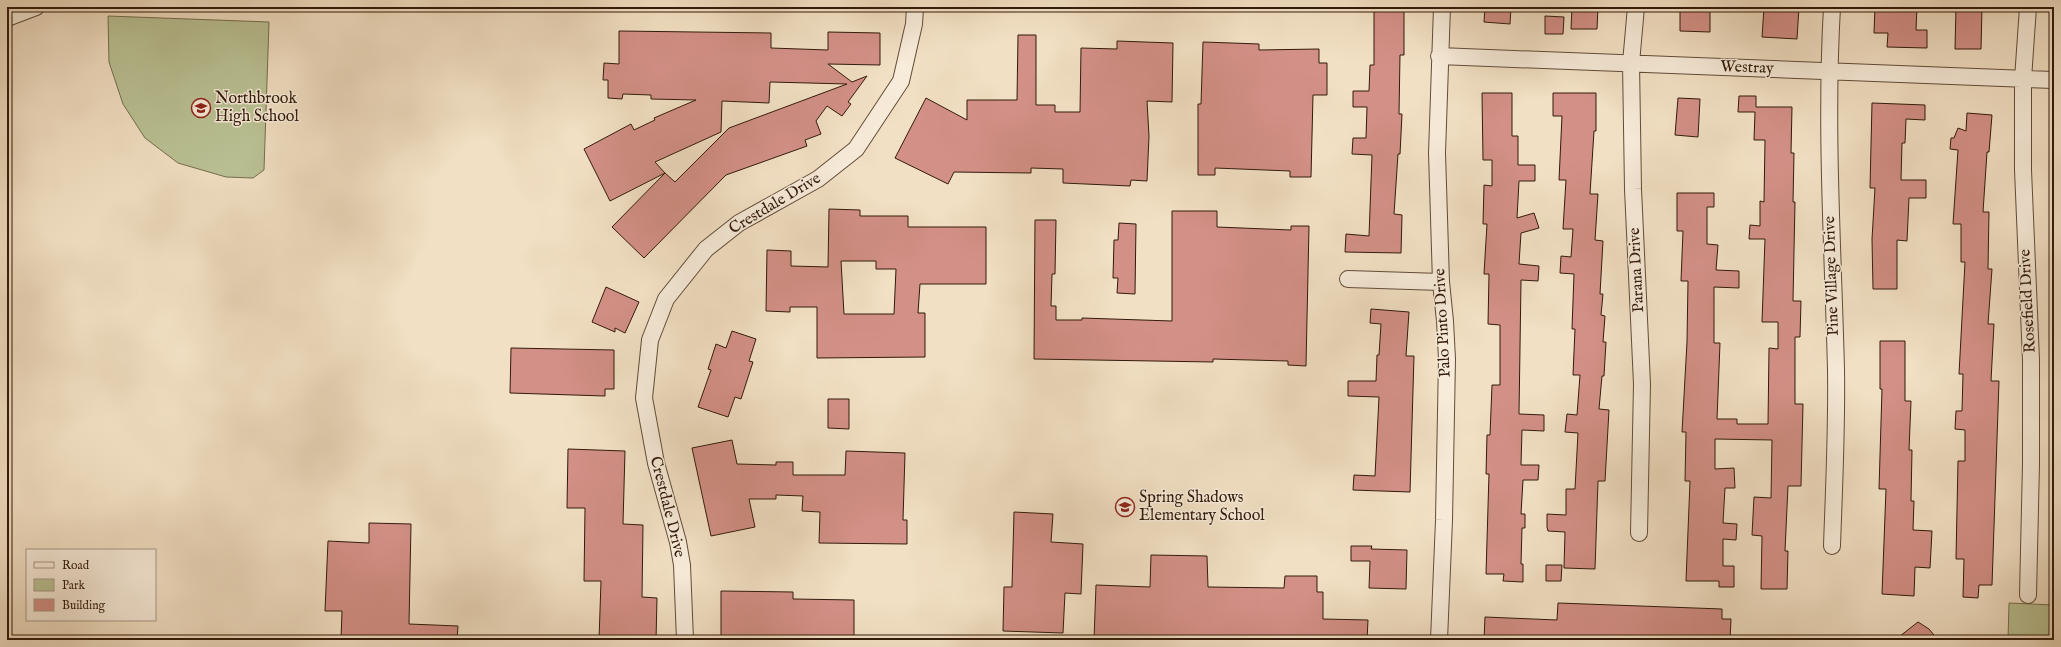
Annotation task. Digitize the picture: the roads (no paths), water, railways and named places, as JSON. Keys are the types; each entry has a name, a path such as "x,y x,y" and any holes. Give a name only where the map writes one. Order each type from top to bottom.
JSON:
{"street":[{"path":"7,18 36,7"},
{"name":"Crestdale Drive","path":"685,640 682,565 678,542 656,463 644,398 650,340 666,299 706,249 739,223 818,180 856,149 901,81 914,24 915,7"},
{"name":"Palo Pinto Drive","path":"1439,640 1444,520 1447,359 1441,282 1437,153 1439,56 1442,7"},
{"name":"Parana Drive","path":"1636,7 1631,63 1633,189 1642,384 1639,533"},
{"name":"Pine Village Drive","path":"1832,7 1828,71 1829,217 1836,371 1832,546"},
{"name":"Rosefield Drive","path":"2028,7 2023,79 2023,170 2031,360 2032,464 2028,595"},
{"name":"Westray","path":"1439,56 2054,80"},
{"path":"1348,280 1441,282"}],"place":[{"name":"Northbrook High School","path":"201,108"},
{"name":"Spring Shadows Elementary School","path":"1125,507"}]}
